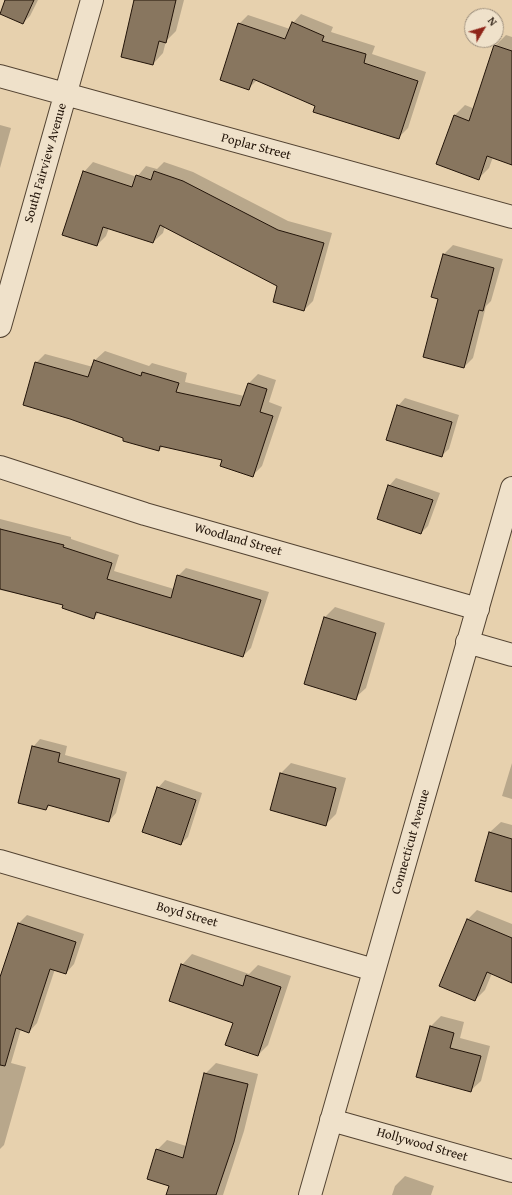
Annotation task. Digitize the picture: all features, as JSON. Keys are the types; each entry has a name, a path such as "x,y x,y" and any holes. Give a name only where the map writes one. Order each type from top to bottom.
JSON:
{"street":[{"name":"South Fairview Avenue","path":"0,326 92,0"},
{"name":"Poplar Street","path":"0,76 512,217"},
{"name":"Woodland Street","path":"0,467 145,514 478,609"},
{"name":"Connecticut Avenue","path":"310,1195 512,488"},
{"path":"467,642 512,655"},
{"name":"Boyd Street","path":"0,860 374,970"},
{"name":"Hollywood Street","path":"331,1120 512,1171"}],"building":[{"path":"5,0 34,0 23,24 0,14"},
{"path":"134,0 176,0 166,43 159,41 153,65 121,57"},
{"path":"292,22 324,36 322,41 366,54 364,63 418,81 399,139 313,112 315,106 253,79 249,90 220,80 238,23 285,39"},
{"path":"493,48 503,48 512,51 512,165 487,156 479,180 436,164 454,115 469,121"},
{"path":"83,171 132,187 136,175 151,180 154,171 183,181 278,230 324,243 304,311 273,302 277,286 160,225 153,243 103,227 97,246 62,235"},
{"path":"443,254 494,268 483,311 479,310 464,368 423,357 438,299 431,297"},
{"path":"94,360 141,376 142,372 179,383 176,392 240,406 248,383 267,389 260,412 273,416 253,477 220,466 222,460 160,446 159,451 123,441 123,438 70,419 23,405 35,362 88,377"},
{"path":"397,405 452,422 442,457 386,440"},
{"path":"388,485 433,500 421,534 377,519"},
{"path":"0,529 64,545 63,547 112,563 107,579 171,598 177,575 261,600 243,657 96,612 94,619 62,608 63,605 0,589"},
{"path":"324,617 376,633 356,700 304,684"},
{"path":"32,746 60,753 58,762 120,779 109,822 48,805 46,810 18,803"},
{"path":"280,773 336,788 326,826 270,810"},
{"path":"157,787 196,800 181,845 142,832"},
{"path":"489,832 512,839 512,892 475,881"},
{"path":"467,919 512,938 512,983 487,972 475,1001 439,986"},
{"path":"18,923 76,942 66,974 50,969 29,1033 16,1028 5,1066 0,1065 0,977"},
{"path":"181,964 243,986 246,975 281,987 258,1056 225,1045 233,1023 169,1001"},
{"path":"430,1026 454,1033 450,1048 481,1056 471,1092 416,1077"},
{"path":"204,1073 248,1084 234,1142 216,1195 166,1195 169,1186 147,1179 156,1149 183,1158"}]}
